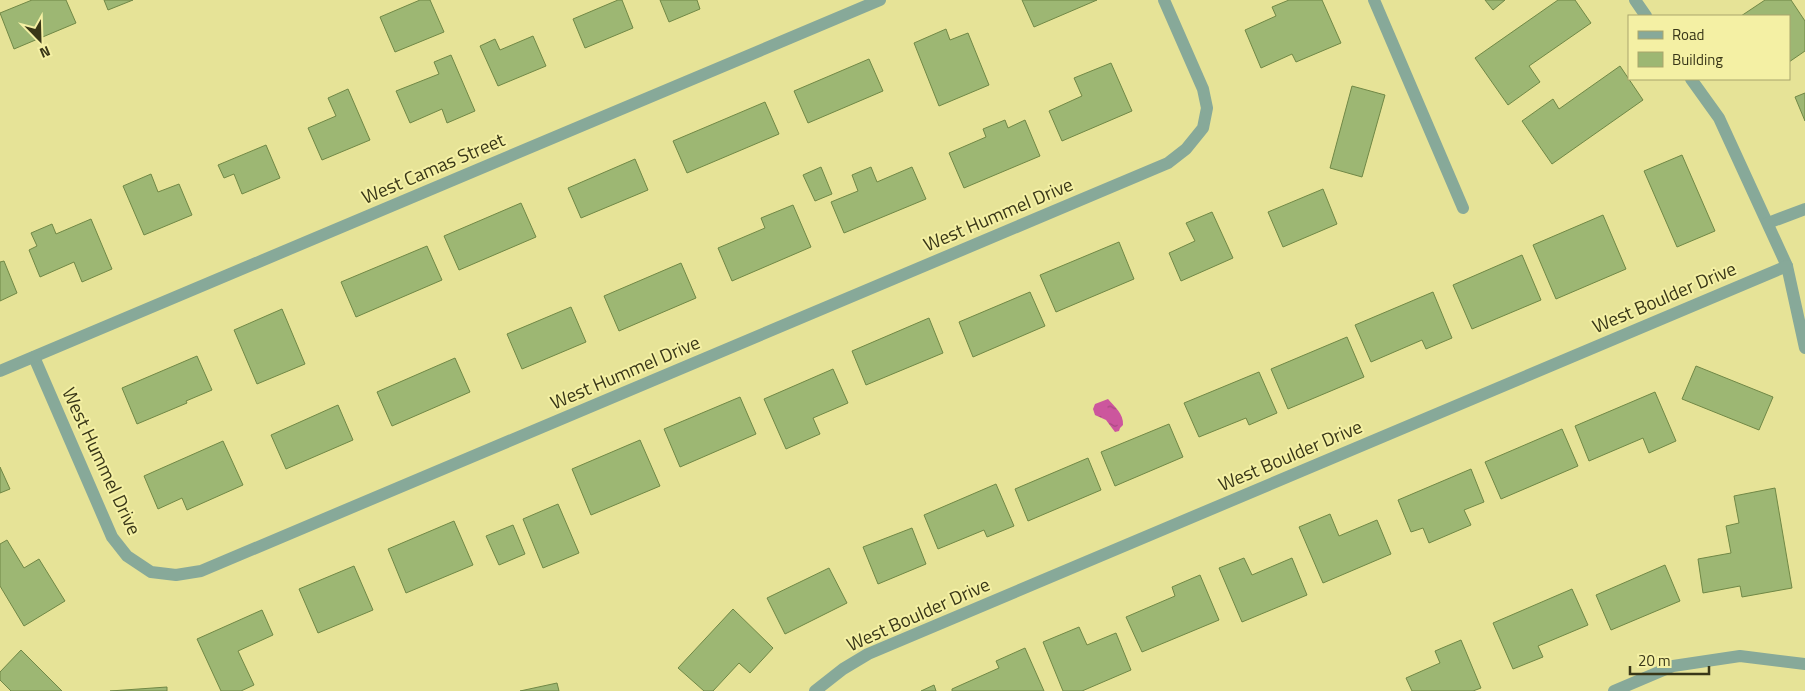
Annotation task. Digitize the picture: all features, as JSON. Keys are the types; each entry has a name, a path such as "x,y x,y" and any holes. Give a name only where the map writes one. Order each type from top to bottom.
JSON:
{"street":[{"name":"West Camas Street","path":"0,371 880,0"},
{"name":"West Hummel Drive","path":"34,357 112,537 127,556 151,572 176,575 201,572 1168,163 1186,149 1203,128 1206,108 1203,89 1164,0"},
{"path":"1374,0 1463,208"},
{"path":"1635,0 1645,15"},
{"path":"1692,80 1720,118 1787,266 1805,348"},
{"path":"1768,223 1805,209"},
{"name":"West Boulder Drive","path":"815,691 843,669 868,654 1787,266"},
{"path":"1614,691 1673,666 1740,656 1805,664"}],"water":[{"path":"1108,399 1122,417 1123,425 1119,431 1115,432 1106,420 1095,415 1093,409 1095,404"}],"building":[{"path":"32,0 66,0 76,23 14,49 0,13"},
{"path":"104,0 133,0 108,10"},
{"path":"420,0 430,0 444,32 395,52 380,17"},
{"path":"622,0 633,28 585,48 573,19"},
{"path":"660,0 697,0 700,9 669,22"},
{"path":"1022,0 1097,0 1034,27"},
{"path":"1289,0 1322,0 1341,43 1296,62 1292,54 1261,68 1245,30 1276,16 1272,7"},
{"path":"1485,0 1505,0 1493,10"},
{"path":"1558,0 1575,0 1591,23 1529,66 1540,82 1508,105 1475,58"},
{"path":"1765,0 1791,0 1805,21 1805,51 1790,61 1790,15 1742,15"},
{"path":"946,29 950,40 968,33 989,85 939,106 914,43"},
{"path":"533,36 546,66 498,86 480,46 495,39 500,50"},
{"path":"451,55 475,111 447,123 442,109 410,123 396,91 439,74 434,62"},
{"path":"869,59 883,91 808,123 794,91"},
{"path":"1111,63 1132,111 1062,141 1049,111 1082,96 1074,78"},
{"path":"1620,66 1643,100 1552,164 1522,121 1553,99 1559,109"},
{"path":"1352,86 1385,95 1362,177 1330,168"},
{"path":"348,89 370,140 322,160 308,128 336,116 328,98"},
{"path":"1805,93 1805,121 1795,97"},
{"path":"765,102 779,134 687,173 673,141"},
{"path":"1005,120 1008,128 1025,120 1040,156 964,188 949,153 986,137 983,129"},
{"path":"266,145 280,178 242,194 234,174 224,178 218,165"},
{"path":"1682,155 1715,231 1677,247 1644,171"},
{"path":"635,159 648,190 581,218 568,188"},
{"path":"821,167 832,194 815,201 803,175"},
{"path":"871,167 877,182 912,167 926,199 844,233 831,202 858,191 852,175"},
{"path":"151,174 158,192 179,184 192,215 144,235 123,186"},
{"path":"1323,189 1337,224 1283,247 1268,212"},
{"path":"521,203 536,237 459,270 444,236"},
{"path":"793,205 811,247 732,281 718,248 765,228 761,218"},
{"path":"1212,212 1233,258 1181,281 1169,253 1195,241 1186,223"},
{"path":"1603,215 1626,269 1556,299 1533,245"},
{"path":"91,219 112,269 82,282 74,262 40,277 29,250 37,246 31,233 52,224 56,234"},
{"path":"1119,242 1134,279 1056,312 1040,275"},
{"path":"427,246 442,280 356,317 341,282"},
{"path":"1522,255 1541,300 1472,329 1453,285"},
{"path":"4,261 17,293 0,301 0,262"},
{"path":"681,263 696,298 619,331 604,296"},
{"path":"1030,292 1045,326 973,357 959,322"},
{"path":"1433,292 1452,338 1426,349 1422,340 1371,362 1355,325"},
{"path":"571,307 586,342 522,369 507,334"},
{"path":"282,309 305,364 257,384 234,330"},
{"path":"929,318 943,353 866,385 852,351"},
{"path":"1347,337 1364,377 1288,409 1271,369"},
{"path":"197,356 212,390 186,401 187,403 137,424 122,388"},
{"path":"455,358 470,392 392,426 377,392"},
{"path":"1696,366 1773,397 1759,430 1682,399"},
{"path":"833,369 848,403 813,418 820,434 786,449 764,399"},
{"path":"1259,372 1277,413 1249,425 1246,418 1199,437 1184,403"},
{"path":"1655,392 1676,441 1649,453 1643,438 1589,461 1575,426"},
{"path":"740,397 756,434 680,467 664,429"},
{"path":"338,405 353,440 286,469 271,435"},
{"path":"1169,424 1183,457 1115,486 1101,452"},
{"path":"1562,429 1578,466 1501,499 1485,462"},
{"path":"640,440 660,486 591,515 572,469"},
{"path":"223,441 243,485 187,510 182,498 158,509 144,476"},
{"path":"1088,458 1101,490 1028,521 1015,489"},
{"path":"0,467 10,489 0,493"},
{"path":"1471,469 1484,502 1464,510 1471,525 1429,543 1423,528 1411,532 1398,500"},
{"path":"996,484 1014,526 987,537 984,530 938,549 924,515"},
{"path":"1775,488 1792,588 1742,597 1740,586 1703,593 1698,559 1731,553 1726,526 1739,523 1734,496"},
{"path":"558,504 579,553 543,568 523,519"},
{"path":"1330,514 1339,536 1377,520 1391,554 1323,583 1299,527"},
{"path":"454,521 473,565 406,593 388,549"},
{"path":"513,525 525,554 499,565 486,536"},
{"path":"912,528 926,564 878,584 863,547"},
{"path":"7,540 24,568 39,559 65,601 24,626 0,586 0,544"},
{"path":"1244,558 1252,575 1292,558 1307,595 1242,622 1219,568"},
{"path":"1665,565 1680,601 1611,630 1596,595"},
{"path":"354,566 373,610 318,633 299,589"},
{"path":"829,568 847,603 785,634 767,598"},
{"path":"1200,575 1219,620 1142,652 1126,617 1175,596 1172,587"},
{"path":"1572,589 1588,625 1538,646 1543,657 1513,669 1493,623"},
{"path":"733,609 773,648 750,673 739,663 713,691 704,691 678,668"},
{"path":"262,610 273,635 238,651 254,685 241,691 221,691 197,639"},
{"path":"1079,627 1087,645 1116,633 1131,670 1082,691 1063,691 1043,642"},
{"path":"1461,640 1481,688 1473,691 1412,691 1406,678 1440,663 1435,651"},
{"path":"1025,648 1044,691 952,691 952,689 999,668 996,661"},
{"path":"21,650 62,691 11,691 0,680 0,672"},
{"path":"557,683 559,691 520,691"},
{"path":"934,685 936,691 921,691"},
{"path":"167,687 167,691 110,691"}]}
